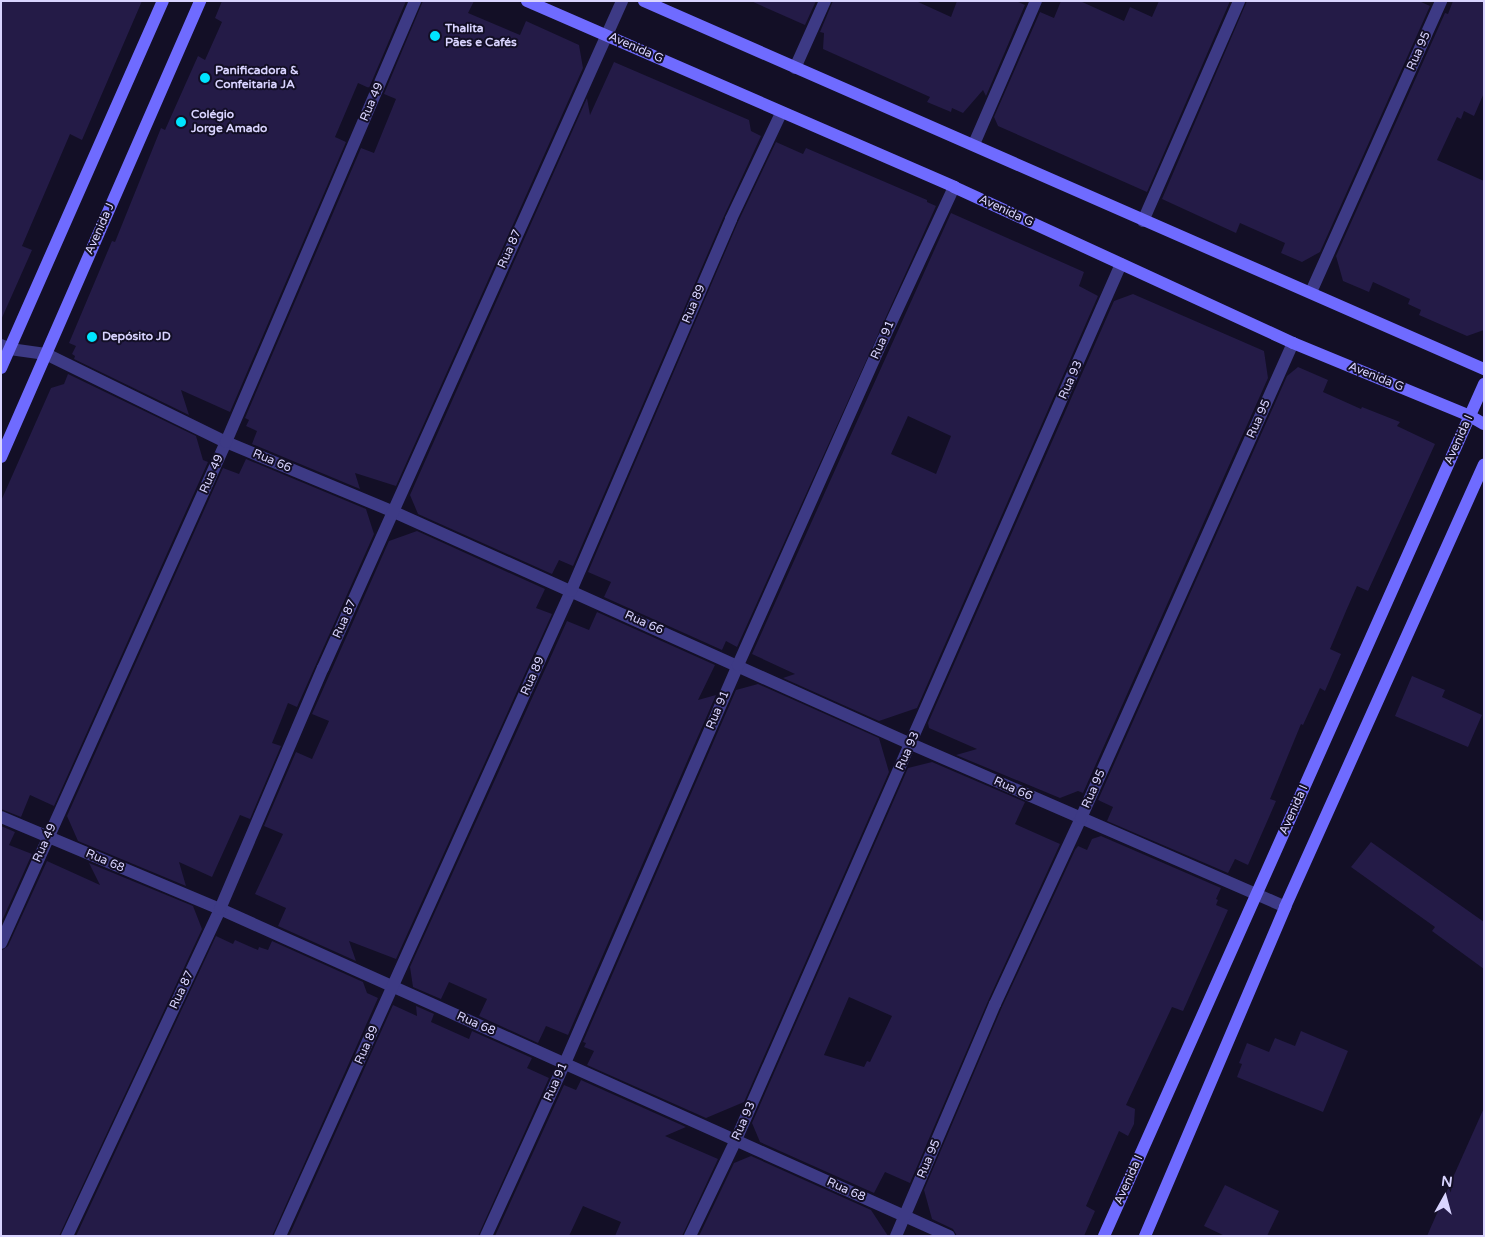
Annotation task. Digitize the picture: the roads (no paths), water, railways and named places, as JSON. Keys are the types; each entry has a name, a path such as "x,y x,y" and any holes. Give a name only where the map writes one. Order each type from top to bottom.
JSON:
{"street":[{"path":"1,368 6,347 163,1"},
{"name":"Avenida J","path":"1,457 200,1"},
{"name":"Rua 49","path":"1,944 226,442 415,1"},
{"name":"Avenida G","path":"528,1 606,34 780,113 954,187 1293,343 1470,416 1484,424"},
{"name":"Rua 87","path":"67,1236 220,909 323,668 622,1"},
{"path":"644,1 1484,369"},
{"path":"795,68 825,1"},
{"path":"974,144 1036,1"},
{"path":"1143,221 1239,1"},
{"name":"Rua 95","path":"1311,292 1441,1"},
{"name":"Rua 89","path":"280,1236 571,591 731,219 780,113"},
{"name":"Rua 91","path":"486,1236 565,1063 738,665 883,340 954,187"},
{"name":"Rua 93","path":"690,1236 735,1142 1122,264"},
{"name":"Rua 95","path":"896,1236 995,1004 1081,818 1293,343"},
{"name":"Rua 66","path":"6,347 46,354 226,442 394,512 911,744 1285,907"},
{"name":"Avenida I","path":"1104,1236 1484,384"},
{"path":"1145,1236 1285,907 1484,465"},
{"name":"Rua 68","path":"1,817 220,909 565,1063 735,1142 950,1236"}],"place":[{"name":"Thalita Pães e Cafés","path":"435,36"},
{"name":"Panificadora & Confeitaria JA","path":"205,78"},
{"name":"Colégio Jorge Amado","path":"181,122"},
{"name":"Depósito JD","path":"92,337"}]}
